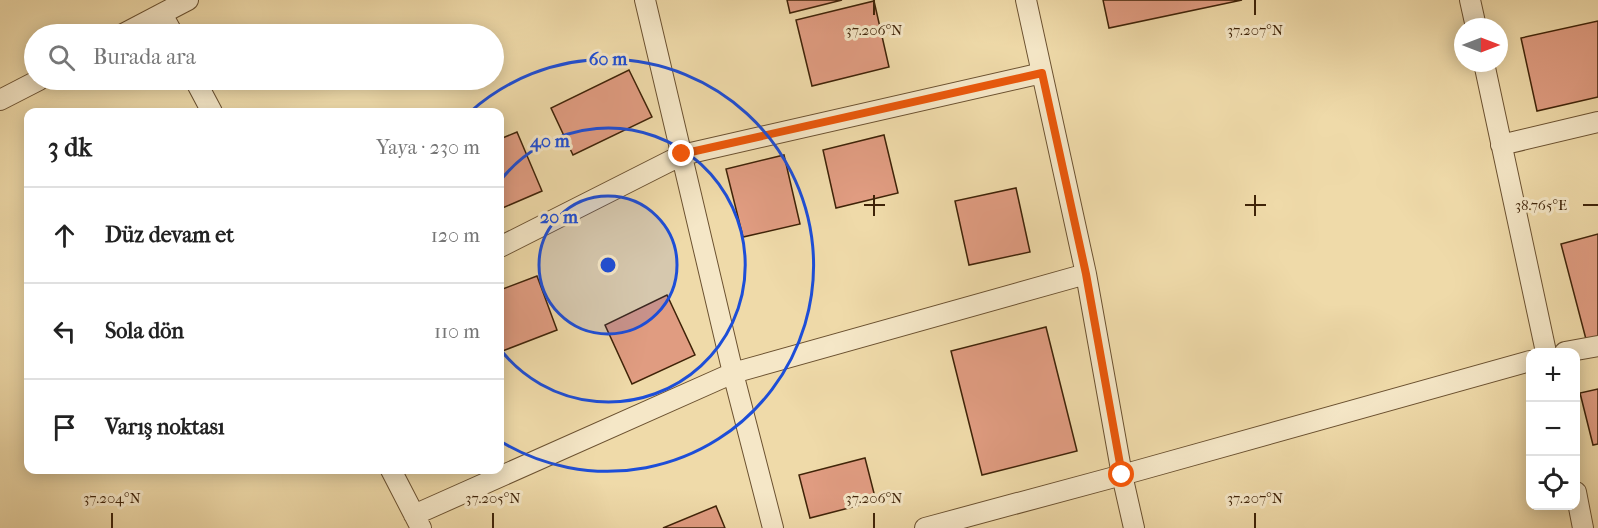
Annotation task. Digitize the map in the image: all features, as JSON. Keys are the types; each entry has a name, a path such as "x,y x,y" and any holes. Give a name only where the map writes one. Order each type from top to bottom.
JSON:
{"street":[{"path":"142,24 188,0"},
{"path":"645,0 733,373 773,528"},
{"path":"1026,0 1086,274 1122,475 1134,528"},
{"path":"1470,0 1474,18"},
{"path":"162,14 167,24"},
{"path":"1486,72 1545,348"},
{"path":"504,245 682,154 1042,73"},
{"path":"0,100 24,88"},
{"path":"200,90 210,108"},
{"path":"1502,145 1598,122"},
{"path":"393,474 417,521 733,373 1086,274"},
{"path":"1580,349 1598,346"},
{"path":"925,528 1526,362"},
{"path":"1579,510 1583,528"}],"building":[{"path":"787,0 842,0 790,13"},
{"path":"1103,0 1242,0 1109,28"},
{"path":"874,1 889,67 812,86 796,20"},
{"path":"1598,21 1598,97 1537,111 1521,38"},
{"path":"629,70 652,117 573,155 551,108"},
{"path":"517,132 542,191 504,207 504,137"},
{"path":"884,135 898,193 836,208 823,150"},
{"path":"784,155 800,224 743,237 726,169"},
{"path":"1016,188 1030,252 969,265 955,201"},
{"path":"1598,234 1598,340 1587,343 1561,244"},
{"path":"537,276 557,330 504,350 504,288"},
{"path":"667,295 695,355 632,384 605,325"},
{"path":"1046,327 1077,451 982,475 951,351"},
{"path":"1598,389 1598,444 1593,445 1580,393"},
{"path":"865,458 876,501 810,518 799,475"},
{"path":"716,506 725,528 663,528"}],"route":[{"path":"682,154 1042,73 1086,274 1122,475"}]}
